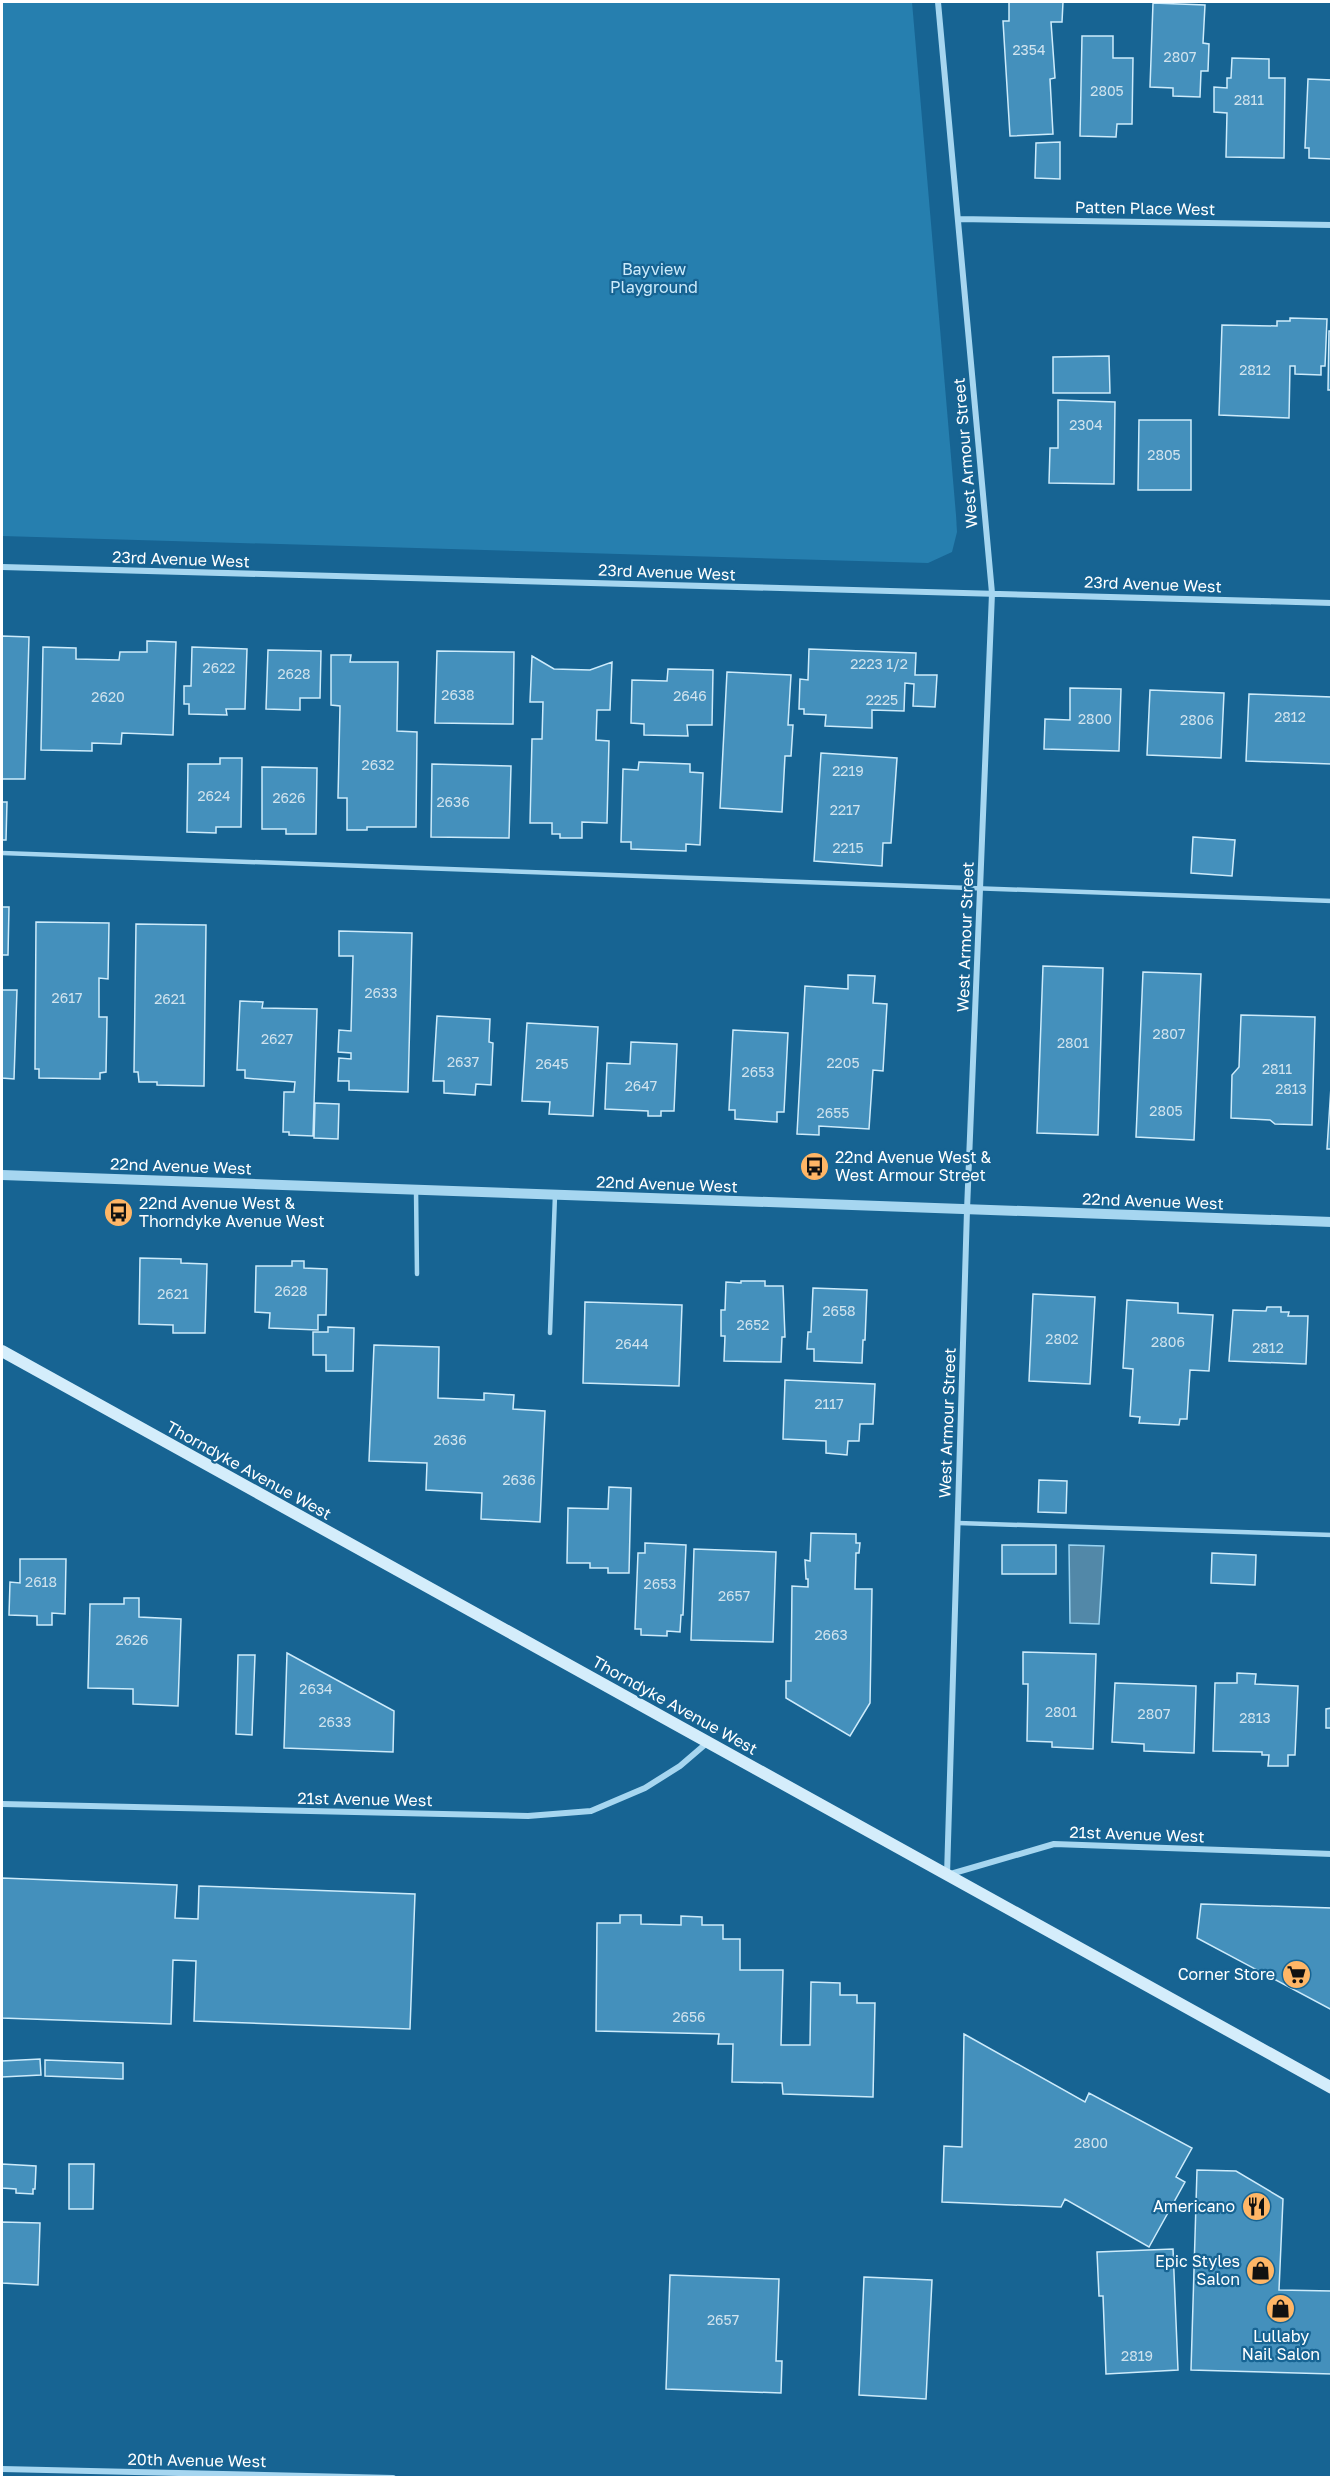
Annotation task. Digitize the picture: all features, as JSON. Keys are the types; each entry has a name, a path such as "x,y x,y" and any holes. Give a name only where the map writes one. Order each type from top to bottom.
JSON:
{"main road":[{"name":"Thorndyke Avenue West","path":"2,1352 1332,2088"}],"street":[{"name":"West Armour Street","path":"938,2 992,593 966,1210 947,1875"},
{"name":"Patten Place West","path":"958,219 1332,225"},
{"name":"23rd Avenue West","path":"2,567 1332,603"},
{"name":"22nd Avenue West","path":"2,1175 1332,1222"},
{"name":"21st Avenue West","path":"2,1804 528,1816 591,1811 645,1788 680,1766 708,1742"},
{"name":"21st Avenue West","path":"947,1875 1054,1844 1332,1854"},
{"name":"20th Avenue West","path":"2,2469 393,2478"}],"lane":[{"path":"2,853 1332,901"},
{"path":"416,1190 417,1274"},
{"path":"550,1333 555,1195"},
{"path":"958,1523 1332,1535"}],"green space":[{"name":"Bayview Playground","path":"2,2 912,2 956,515 957,532 952,552 928,563 2,536"}],"shaded area":[{"path":"1069,1545 1104,1546 1099,1624 1070,1623"}],"building":[{"path":"1009,2 1063,2 1062,22 1051,22 1055,78 1050,79 1053,134 1010,136 1003,21 1009,21"},
{"path":"1153,3 1205,5 1203,43 1209,44 1208,71 1201,71 1200,97 1173,96 1173,88 1150,87"},
{"path":"1082,36 1113,36 1113,58 1133,58 1132,124 1117,124 1116,137 1080,136"},
{"path":"1232,58 1269,59 1269,78 1285,78 1284,158 1226,157 1227,113 1214,112 1214,87 1227,88 1227,78 1231,78"},
{"path":"1308,79 1332,80 1332,159 1309,158 1309,148 1305,148"},
{"path":"1060,142 1060,179 1035,178 1036,143"},
{"path":"1290,318 1327,319 1325,366 1321,366 1321,375 1295,374 1295,366 1290,366 1289,418 1219,415 1222,325 1277,326 1277,321 1290,321"},
{"path":"1329,331 1332,331 1332,390 1328,390"},
{"path":"1109,356 1110,393 1053,393 1053,357"},
{"path":"1058,400 1115,402 1114,484 1049,483 1050,448 1058,448"},
{"path":"1139,420 1191,420 1191,490 1138,490"},
{"path":"2,636 29,637 25,779 2,779"},
{"path":"147,641 176,642 173,735 122,733 121,744 92,743 92,751 41,750 43,647 76,648 76,659 119,660 120,652 147,652"},
{"path":"192,647 247,649 245,709 226,709 227,715 189,714 189,704 184,704 184,686 191,686"},
{"path":"809,649 916,653 915,675 937,675 935,707 913,706 914,684 905,683 904,711 872,710 872,728 825,726 826,715 804,714 804,709 799,709 800,679 808,680"},
{"path":"268,650 321,651 320,698 300,698 300,710 266,709"},
{"path":"437,651 514,652 513,724 435,723"},
{"path":"331,655 351,655 350,662 398,662 397,731 417,732 416,827 367,827 367,830 347,830 347,798 338,798 340,706 331,705"},
{"path":"532,656 554,669 590,670 612,662 610,710 597,710 596,740 609,741 607,823 582,822 582,838 560,838 560,834 552,834 552,823 530,823 532,739 542,739 543,702 530,702"},
{"path":"668,669 713,670 712,725 687,725 688,736 644,735 644,724 631,723 632,680 667,681"},
{"path":"727,672 791,675 788,725 793,725 791,756 785,756 782,812 720,808"},
{"path":"1070,688 1121,689 1119,751 1044,749 1045,719 1070,720"},
{"path":"1150,690 1224,693 1221,758 1147,755"},
{"path":"1249,694 1332,697 1331,764 1246,761"},
{"path":"821,753 897,758 891,843 883,843 882,866 814,861"},
{"path":"220,758 242,758 241,827 216,827 216,833 187,832 188,764 220,764"},
{"path":"639,762 690,764 690,772 703,773 700,845 686,844 686,851 631,849 631,842 621,842 623,769 638,770"},
{"path":"432,764 511,766 509,838 431,837"},
{"path":"262,767 317,768 316,834 286,834 286,829 262,829"},
{"path":"2,802 7,802 6,840 2,840"},
{"path":"1193,837 1235,840 1232,876 1191,873"},
{"path":"2,907 9,907 8,955 2,955"},
{"path":"36,922 109,923 108,979 99,978 99,1017 107,1017 106,1072 100,1073 100,1079 39,1078 39,1069 35,1069"},
{"path":"136,924 206,925 204,1086 157,1085 157,1082 139,1082 138,1072 134,1072"},
{"path":"339,931 412,933 408,1092 349,1090 349,1081 338,1081 339,1058 351,1059 351,1053 338,1052 339,1030 351,1031 353,956 339,956"},
{"path":"1043,966 1103,968 1098,1135 1037,1133"},
{"path":"1143,972 1201,974 1194,1140 1136,1137"},
{"path":"848,975 875,976 873,1003 887,1004 883,1071 873,1070 869,1129 819,1126 819,1135 797,1134 805,986 848,989"},
{"path":"2,990 17,990 14,1079 2,1078"},
{"path":"240,1001 263,1002 262,1008 317,1009 313,1136 289,1135 289,1132 283,1132 284,1092 294,1092 295,1082 245,1078 245,1070 237,1070"},
{"path":"1241,1015 1315,1017 1312,1125 1275,1124 1270,1120 1231,1118 1232,1075 1239,1067"},
{"path":"437,1016 490,1019 489,1042 493,1043 491,1085 476,1084 475,1095 444,1093 444,1081 433,1081"},
{"path":"527,1023 598,1027 593,1116 549,1114 550,1102 522,1101"},
{"path":"733,1030 788,1033 784,1112 777,1112 777,1122 735,1119 735,1110 729,1110"},
{"path":"631,1042 677,1044 674,1111 661,1111 661,1116 648,1116 648,1111 605,1109 607,1063 630,1064"},
{"path":"1332,1071 1332,1149 1327,1149"},
{"path":"315,1103 339,1104 338,1139 314,1138"},
{"path":"140,1258 181,1259 181,1263 207,1264 205,1333 173,1333 173,1325 139,1324"},
{"path":"292,1261 304,1261 304,1268 327,1269 326,1315 318,1315 318,1330 269,1328 270,1313 255,1312 256,1266 292,1266"},
{"path":"741,1281 765,1281 765,1286 783,1286 785,1337 782,1337 781,1362 724,1361 725,1336 721,1336 721,1310 725,1310 726,1282 741,1283"},
{"path":"813,1288 867,1290 862,1363 814,1361 814,1349 807,1349 808,1332 811,1332"},
{"path":"1033,1294 1095,1297 1090,1384 1029,1381"},
{"path":"1127,1300 1178,1303 1178,1313 1213,1315 1209,1371 1190,1370 1187,1419 1180,1419 1179,1425 1139,1423 1140,1417 1130,1416 1133,1369 1123,1368"},
{"path":"585,1302 682,1305 679,1386 583,1383"},
{"path":"1267,1307 1281,1307 1281,1312 1289,1312 1288,1316 1308,1316 1306,1364 1229,1361 1233,1310 1266,1311"},
{"path":"328,1327 354,1328 353,1371 326,1371 326,1355 313,1355 313,1332 328,1332"},
{"path":"374,1345 439,1347 438,1398 484,1400 484,1393 514,1395 513,1409 545,1411 540,1522 481,1519 482,1493 426,1490 427,1463 369,1461"},
{"path":"785,1380 875,1384 873,1424 860,1424 859,1441 848,1441 847,1455 826,1453 826,1441 783,1439"},
{"path":"1039,1480 1067,1481 1066,1513 1038,1512"},
{"path":"609,1487 631,1488 629,1573 608,1573 608,1568 590,1568 590,1563 567,1563 568,1508 608,1509"},
{"path":"811,1533 856,1534 856,1543 860,1543 859,1553 856,1553 855,1589 872,1589 870,1703 850,1736 786,1698 786,1681 791,1681 792,1586 808,1587 805,1560 810,1561"},
{"path":"645,1543 686,1545 683,1615 681,1615 680,1632 667,1631 667,1636 641,1635 641,1629 635,1629 638,1553 645,1553"},
{"path":"1002,1545 1056,1545 1056,1574 1002,1574"},
{"path":"694,1549 776,1552 773,1642 691,1640"},
{"path":"1212,1553 1256,1555 1255,1585 1211,1583"},
{"path":"20,1559 66,1559 65,1614 52,1613 52,1625 37,1625 37,1616 9,1615 10,1582 20,1583"},
{"path":"124,1598 139,1598 139,1617 181,1619 178,1706 133,1704 133,1689 88,1688 90,1604 124,1604"},
{"path":"1023,1652 1096,1654 1093,1749 1052,1747 1052,1742 1027,1741 1028,1684 1023,1684"},
{"path":"287,1653 394,1711 393,1752 284,1748"},
{"path":"238,1655 255,1655 252,1735 236,1734"},
{"path":"1237,1673 1256,1674 1255,1684 1298,1686 1295,1755 1288,1755 1288,1766 1268,1766 1269,1755 1262,1755 1262,1752 1213,1751 1215,1683 1237,1683"},
{"path":"1115,1683 1196,1686 1194,1753 1144,1751 1144,1744 1112,1742"},
{"path":"1332,1708 1331,1732 1331,1728 1326,1728 1326,1709"},
{"path":"2,1878 177,1885 175,1918 198,1919 199,1886 415,1894 410,2029 194,2021 196,1961 173,1960 171,2024 2,2018"},
{"path":"1201,1904 1332,1908 1332,2010 1197,1938"},
{"path":"620,1915 641,1915 641,1924 681,1925 681,1916 702,1917 702,1925 723,1925 723,1939 740,1939 740,1970 783,1970 781,2045 810,2045 811,1982 840,1983 840,1995 857,1995 857,2003 875,2003 873,2097 783,2094 782,2083 732,2082 733,2044 718,2044 719,2034 596,2031 597,1923 620,1923"},
{"path":"964,2034 1085,2102 1089,2093 1192,2148 1176,2177 1185,2182 1149,2247 1065,2199 1061,2207 942,2202 944,2146 962,2147"},
{"path":"40,2059 41,2075 2,2077 2,2061"},
{"path":"45,2060 123,2063 123,2079 45,2076"},
{"path":"2,2164 36,2166 33,2194 16,2193 16,2189 2,2188"},
{"path":"69,2164 94,2164 93,2209 69,2209"},
{"path":"1197,2170 1236,2171 1283,2199 1279,2290 1332,2291 1332,2374 1191,2370"},
{"path":"2,2222 40,2223 38,2285 2,2283"},
{"path":"1173,2249 1178,2370 1106,2374 1103,2296 1099,2296 1097,2252"},
{"path":"670,2275 779,2279 776,2361 782,2361 781,2393 666,2389"},
{"path":"864,2277 932,2280 926,2399 859,2395"}],"place":[{"name":"22nd Avenue West & West Armour Street","path":"814,1166"},
{"name":"22nd Avenue West & Thorndyke Avenue West","path":"118,1212"},
{"name":"Corner Store","path":"1296,1974"},
{"name":"Americano","path":"1256,2206"},
{"name":"Epic Styles Salon","path":"1261,2270"},
{"name":"Lullaby Nail Salon","path":"1281,2308"}]}
